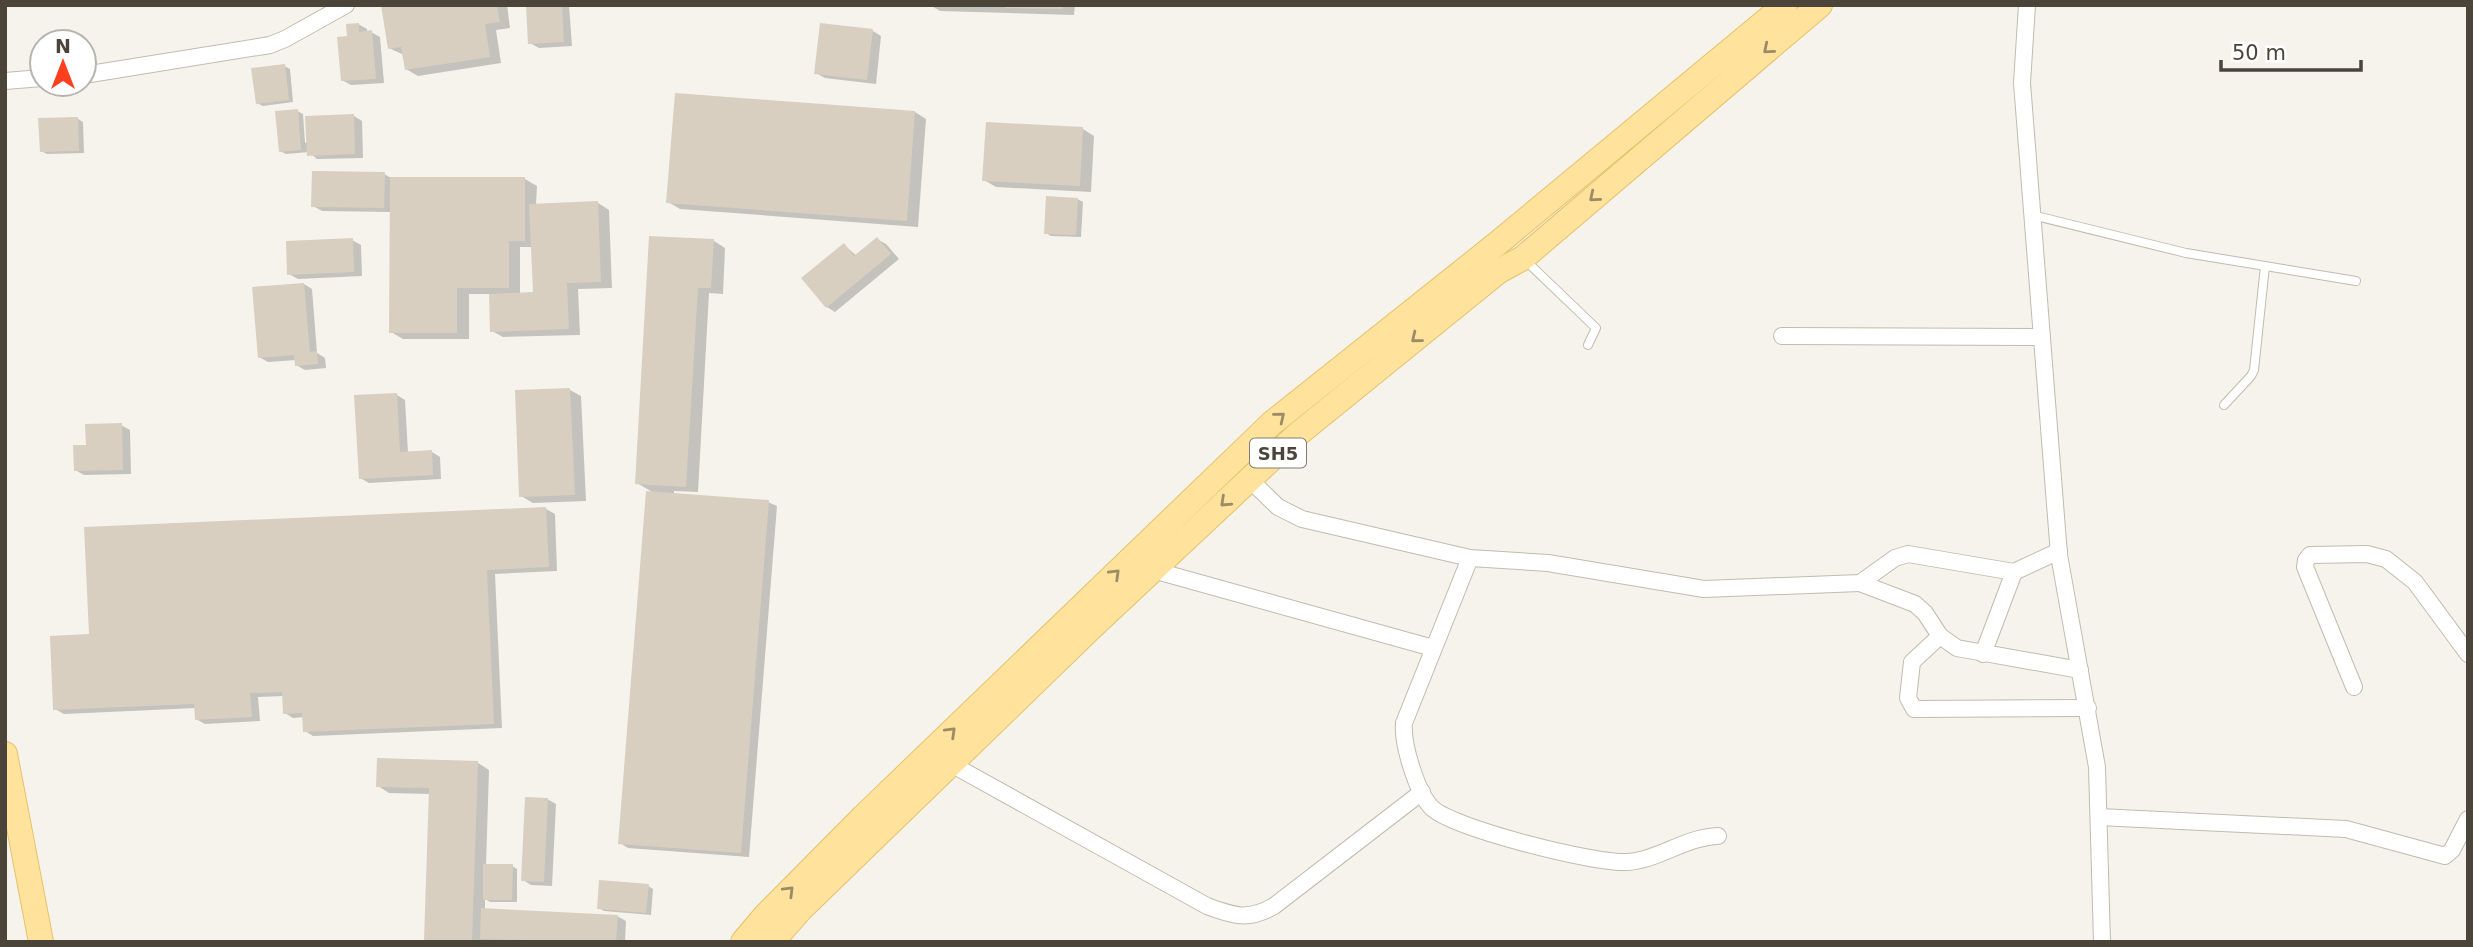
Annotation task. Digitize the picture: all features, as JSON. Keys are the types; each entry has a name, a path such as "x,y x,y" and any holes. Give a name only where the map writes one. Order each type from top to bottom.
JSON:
{"main road":[{"name":"SH5","path":"772,942 858,838 1272,423 1498,243 1785,5"},
{"name":"SH5","path":"743,942 765,915 951,764 1305,428 1499,271 1522,258 1820,5"},
{"path":"5,754 41,942"}],"street":[{"path":"98,73 262,47 285,39 346,5"},
{"path":"2027,5 2022,83 2032,215 2059,551 2097,767 2102,942"},
{"path":"5,81 28,79"},
{"path":"1782,336 2042,337"},
{"path":"1250,480 1278,507 1302,519 1470,558 1548,563 1704,589 1860,583 1915,604 1925,613 1940,636 1956,648 2080,670"},
{"path":"1860,583 1895,558 1908,554 2014,572 2059,551"},
{"path":"2354,687 2305,567 2306,559 2310,555 2367,554 2386,559 2416,582 2468,654"},
{"path":"1470,558 1408,709 1403,730 1406,752 1432,809 1456,821 1559,853 1614,862 1639,860 1693,839 1718,836"},
{"path":"1153,570 1433,648"},
{"path":"1983,654 2014,572"},
{"path":"1940,636 1912,662 1908,698 1914,709 2088,708"},
{"path":"951,764 1207,906 1246,917 1274,906 1422,792"},
{"path":"2098,817 2346,829 2445,856 2452,850 2468,819"}],"lane":[{"path":"2032,215 2172,250 2356,281"},
{"path":"1522,258 1596,328 1588,345"},
{"path":"2224,405 2254,370 2265,266"}],"building":[{"path":"381,5 497,5 500,22 485,24 490,57 405,70 401,47 388,49"},
{"path":"526,5 562,5 564,42 528,44"},
{"path":"1005,5 1063,5 1063,9 1005,8"},
{"path":"359,23 359,32 372,30 376,79 341,81 337,37 347,36 346,24"},
{"path":"820,23 873,29 867,80 814,74"},
{"path":"285,64 289,100 256,104 251,68"},
{"path":"675,93 915,111 907,221 666,203"},
{"path":"298,109 301,150 279,152 275,111"},
{"path":"354,114 355,154 307,156 305,116"},
{"path":"78,117 79,151 40,152 38,118"},
{"path":"986,122 1083,127 1080,186 982,181"},
{"path":"312,171 385,172 384,208 311,207"},
{"path":"390,177 525,177 525,241 509,241 509,288 457,288 457,333 389,333"},
{"path":"1046,196 1078,198 1076,235 1044,234"},
{"path":"598,201 601,282 567,283 569,329 490,332 489,294 533,292 529,204"},
{"path":"649,236 714,239 711,288 698,288 686,487 635,484"},
{"path":"877,237 891,254 826,308 801,278 844,243 854,256"},
{"path":"353,238 354,272 287,275 286,241"},
{"path":"304,283 310,352 317,351 318,364 295,366 294,355 258,358 252,287"},
{"path":"570,388 575,495 519,497 515,390"},
{"path":"397,393 400,452 432,450 433,475 359,479 354,395"},
{"path":"122,423 123,470 74,471 73,445 86,445 85,424"},
{"path":"646,491 769,500 741,853 618,844"},
{"path":"546,507 549,567 487,570 494,724 303,732 302,713 283,714 282,692 250,693 252,717 195,720 194,704 53,710 50,636 89,634 84,527"},
{"path":"377,758 478,761 472,942 424,941 429,788 376,787"},
{"path":"525,797 548,798 544,882 521,881"},
{"path":"483,864 513,864 512,900 483,900"},
{"path":"599,880 649,884 646,913 597,909"},
{"path":"481,908 618,915 616,942 480,939"}]}
